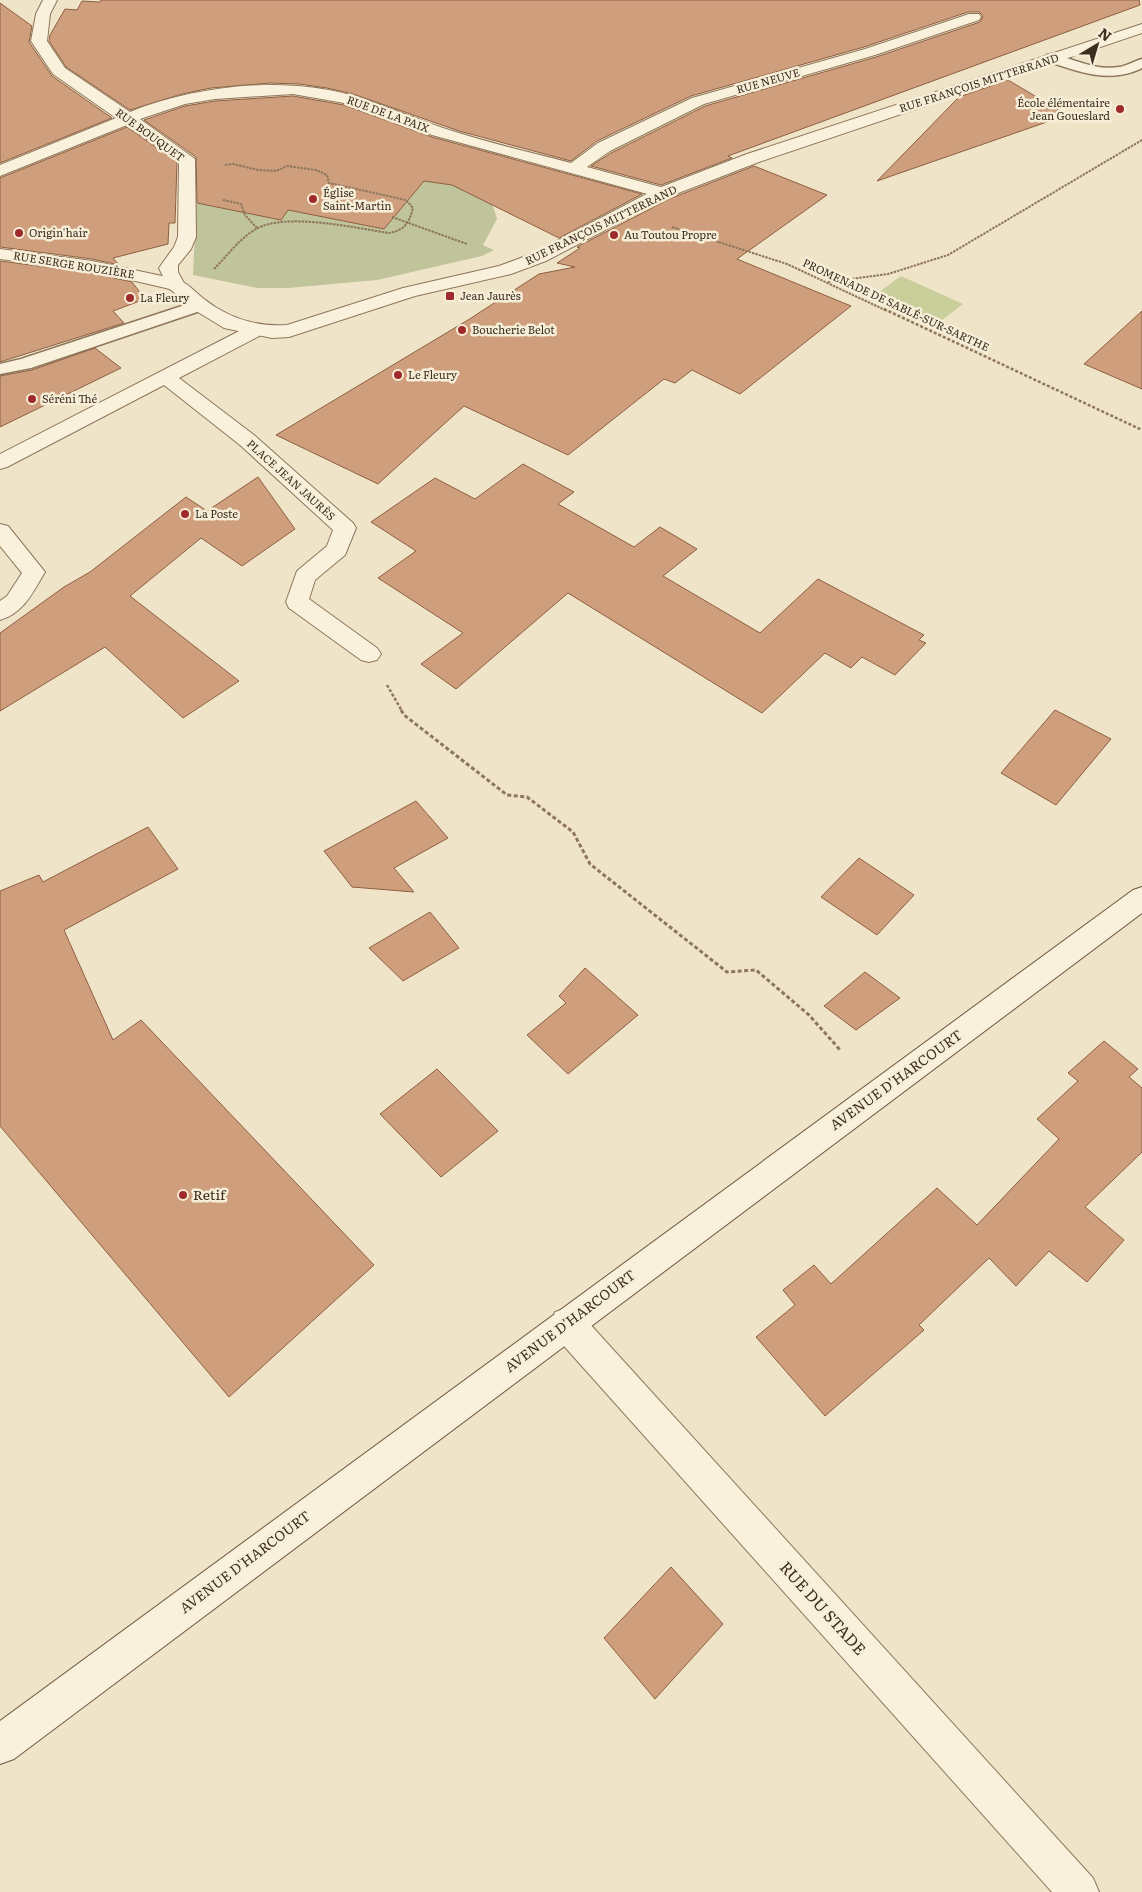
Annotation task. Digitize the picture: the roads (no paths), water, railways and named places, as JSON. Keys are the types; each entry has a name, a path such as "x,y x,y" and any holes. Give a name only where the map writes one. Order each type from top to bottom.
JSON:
{"street":[{"name":"RUE BOUQUET","path":"50,0 43,14 39,41 59,71 187,159 187,237 182,249 173,257 168,267 169,273 176,285"},
{"name":"RUE NEUVE","path":"574,169 604,146 698,101 870,52 974,17"},
{"name":"RUE FRANÇOIS MITTERRAND","path":"176,285 200,305 231,324 272,332 289,331 410,292 505,270 540,257 662,193 753,158 1142,28"},
{"name":"RUE DE LA PAIX","path":"0,171 129,118 182,100 215,94 293,88 348,99 438,132 662,193"},
{"name":"RUE SERGE ROUZIÈRE","path":"0,254 101,267 176,285"},
{"path":"0,462 256,330"},
{"name":"PLACE JEAN JAURÈS","path":"166,376 247,440 345,528 338,550 305,576 297,602 369,654"},
{"path":"0,532 34,572 15,602 0,612"},
{"name":"AVENUE D'HARCOURT","path":"0,1745 1142,898"},
{"name":"RUE DU STADE","path":"567,1324 1079,1892"}],"lane":[{"path":"1052,58 1084,70 1109,74 1142,64"},
{"path":"0,370 25,364 200,305"}],"place":[{"name":"École élémentaire Jean Goueslard","path":"1120,109"},
{"name":"Église Saint-Martin","path":"313,199"},
{"name":"Origin'hair","path":"19,233"},
{"name":"Au Toutou Propre","path":"614,235"},
{"name":"Jean Jaurès","path":"450,296"},
{"name":"La Fleury","path":"130,298"},
{"name":"Boucherie Belot","path":"462,330"},
{"name":"Le Fleury","path":"398,375"},
{"name":"Séréni Thé","path":"32,399"},
{"name":"La Poste","path":"185,514"},
{"name":"Retif","path":"183,1195"}]}
